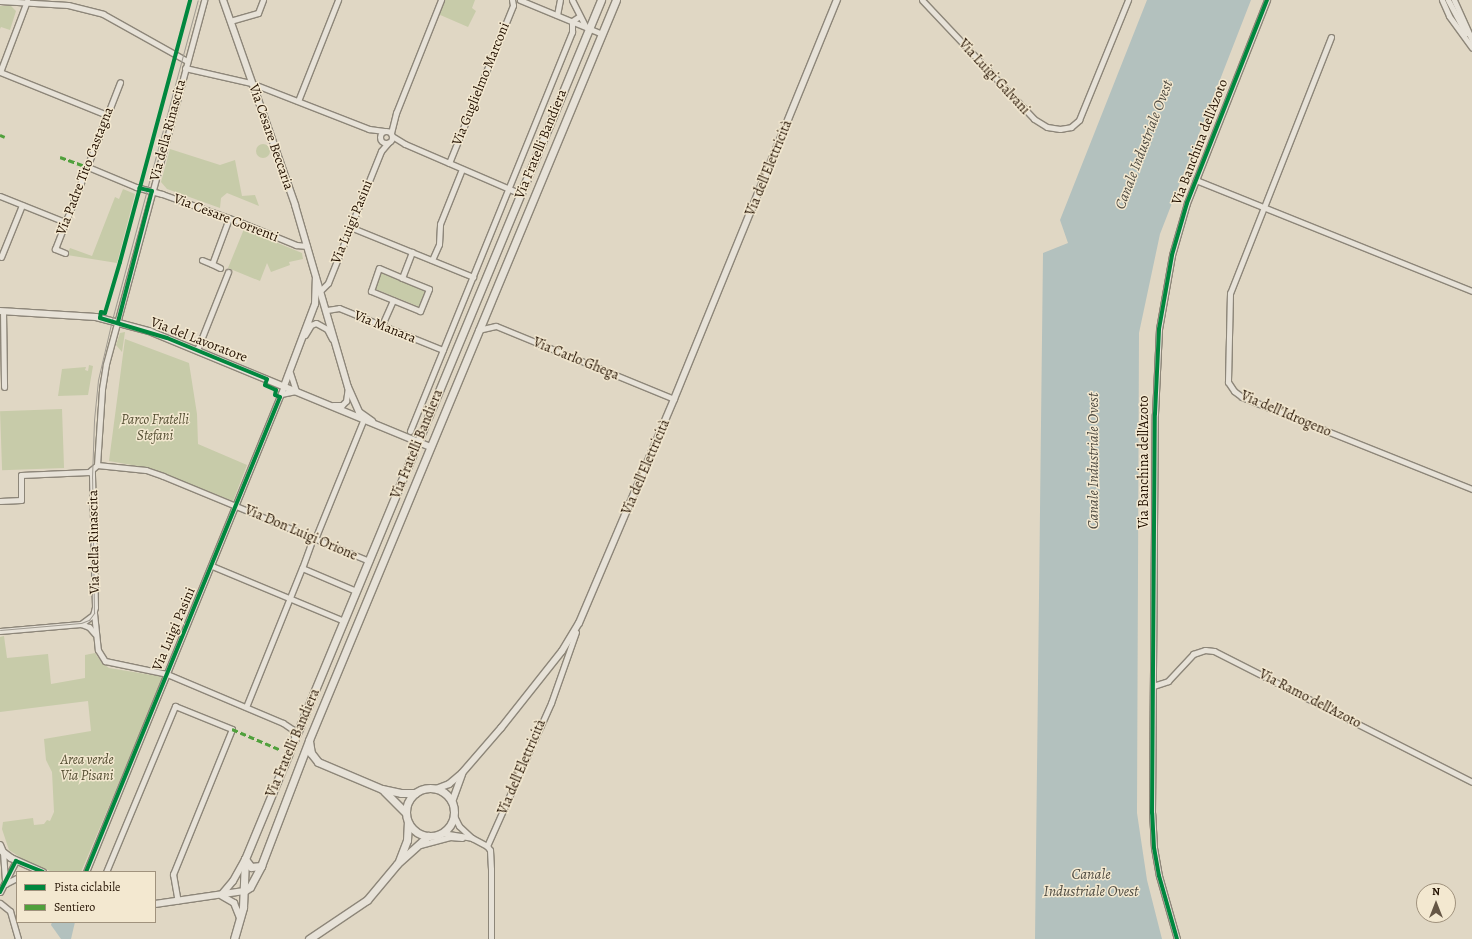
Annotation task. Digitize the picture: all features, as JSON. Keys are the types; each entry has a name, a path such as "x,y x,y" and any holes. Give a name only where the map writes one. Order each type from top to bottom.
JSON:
{"main road":[{"name":"Via Fratelli Bandiera","path":"244,891 245,859 520,194 587,27 600,0"},
{"name":"Via Fratelli Bandiera","path":"244,891 250,887 261,866 309,740 431,447 477,330 616,0"},
{"path":"309,740 311,753 318,762 382,789 400,793 415,793"},
{"name":"Via Fratelli Bandiera","path":"301,762 318,762"},
{"path":"382,789 401,805 408,823 408,840 397,864"},
{"path":"405,812 410,798 422,789 436,789 442,792 452,802 454,816 452,822 442,833 428,836 420,834 408,823"},
{"path":"309,939 367,900 397,864 428,836"},
{"path":"245,859 251,867 261,866"},
{"path":"234,939 241,921 244,891"}],"street":[{"name":"Via della Rinascita","path":"204,0 152,191 102,389 97,465 91,471 94,613 96,637 99,653 108,662 167,674 289,726 295,739"},
{"name":"Via Cesare Beccaria","path":"223,0 307,246 334,334 332,339 348,387 359,412 373,422"},
{"path":"230,21 258,13 263,0"},
{"path":"298,100 338,0"},
{"name":"Via Luigi Pasini","path":"321,290 328,284 381,151 389,136 396,113 441,0"},
{"path":"521,0 602,34"},
{"name":"Via Guglielmo Marconi","path":"449,162 512,2 521,0"},
{"path":"557,15 560,0"},
{"path":"572,0 587,27"},
{"name":"Via dell'Elettricità","path":"487,846 550,703 579,624 674,400 837,0"},
{"name":"Via Luigi Galvani","path":"922,0 1034,119 1047,127 1060,129 1068,128 1078,122 1128,0"},
{"name":"Via Banchina dell'Azoto","path":"1177,939 1164,898 1154,848 1153,686 1155,393 1159,329 1172,255 1196,180 1267,0"},
{"path":"1442,0 1449,16 1472,48"},
{"path":"1448,0 1472,45"},
{"path":"1454,0 1472,40"},
{"path":"0,1 24,1 68,5 103,14 187,61"},
{"path":"24,1 0,72 107,115"},
{"path":"572,21 580,16"},
{"name":"Via Fratelli Bandiera","path":"410,431 510,188 572,32 572,21"},
{"name":"Via dell'Idrogeno","path":"1331,37 1263,207 1229,301 1227,375 1231,388 1242,398 1472,489"},
{"path":"185,68 252,83 298,100 389,136 462,169 510,188 520,194"},
{"name":"Via Padre Tito Castagna","path":"65,253 55,249 120,82"},
{"path":"369,129 381,139"},
{"path":"381,139 389,136"},
{"path":"381,139 389,136"},
{"name":"Via Luigi Pasini","path":"381,139 381,151"},
{"name":"Via Cesare Correnti","path":"88,167 118,180 229,218 296,245 307,246"},
{"path":"432,260 439,244 440,224 462,169"},
{"path":"1196,180 1470,289"},
{"path":"0,196 65,222"},
{"path":"1,257 22,205"},
{"path":"212,264 229,218"},
{"path":"350,228 473,277"},
{"path":"402,278 412,252"},
{"path":"202,260 220,268"},
{"path":"379,268 402,278 430,289 420,311 371,291 379,268"},
{"path":"197,350 228,272"},
{"name":"Via Cesare Beccaria","path":"284,386 303,338 314,304 316,274"},
{"path":"382,326 393,300"},
{"name":"Via Manara","path":"327,310 339,308 443,350"},
{"path":"2,311 4,387"},
{"name":"Via del Lavoratore","path":"2,311 80,315 118,322 197,350 328,404 363,421 373,422 431,447"},
{"path":"303,338 311,325 316,323 327,329 332,339"},
{"name":"Via Carlo Ghega","path":"477,330 496,326 674,400"},
{"path":"281,394 296,391 290,380 290,371"},
{"name":"Via Luigi Pasini","path":"86,871 212,566 284,386"},
{"path":"328,404 342,406 346,401 348,387"},
{"path":"246,707 289,598 363,421"},
{"name":"Via Don Luigi Orione","path":"97,465 146,470 236,505 369,561"},
{"path":"0,501 21,500 21,475 91,471"},
{"path":"212,566 344,621"},
{"path":"302,568 356,591"},
{"name":"Via della Rinascita","path":"78,624 88,621 94,613"},
{"path":"0,631 78,624 89,627 96,637"},
{"path":"436,789 449,784 462,773 501,728 562,651 579,624"},
{"name":"Via Ramo dell'Azoto","path":"1153,686 1168,681 1194,654 1205,650 1214,651 1472,782"},
{"path":"106,871 175,706 232,729 173,874 178,901"},
{"path":"452,802 462,773"},
{"path":"454,816 459,826 472,838 487,846 490,853 491,939"},
{"path":"442,833 462,838"},
{"path":"415,847 450,837 472,838"},
{"path":"0,845 3,852 2,888"},
{"path":"3,852 33,871"},
{"name":"Via Fratelli Bandiera","path":"220,896 234,881 245,859"},
{"path":"2,888 16,861"},
{"path":"2,888 16,879"},
{"path":"156,904 220,896 244,891"},
{"path":"220,896 234,903 241,921"},
{"path":"0,903 10,911 18,939"}],"green space":[{"path":"444,0 475,0 472,8 476,11 468,27 438,14"},
{"path":"0,6 11,6 16,11 10,30 1,27 0,29"},
{"path":"260,144 266,144 270,148 270,154 266,158 260,158 256,154 256,148"},
{"path":"170,149 220,165 235,160 242,196 255,195 259,206 227,193 221,198 220,208 167,189 161,182"},
{"path":"123,189 135,194 117,263 67,255 70,248 92,256 115,197 119,199"},
{"path":"244,229 302,253 303,259 289,262 290,265 271,272 267,263 260,281 228,268"},
{"path":"381,273 426,291 419,307 375,289"},
{"path":"125,332 122,352 116,345 120,333"},
{"name":"Parco Fratelli Stefani","path":"125,339 189,363 197,414 198,444 247,465 233,501 149,468 109,461"},
{"path":"89,365 93,366 88,395 58,396 62,369 86,367 85,370 88,371"},
{"path":"62,409 64,468 2,470 0,411"},
{"name":"Area verde Via Pisani","path":"4,636 7,658 48,654 51,684 85,678 85,655 95,653 102,663 109,668 164,677 81,871 50,871 29,863 9,850 2,829 3,822 33,818 34,825 44,824 47,820 50,821 54,812 52,772 46,760 44,739 91,731 88,701 0,712 0,637"}],"water":[{"name":"Canale Industriale Ovest","path":"1147,0 1251,0 1160,234 1139,333 1137,813 1147,880 1162,939 1035,939 1043,253 1068,243 1060,220"},
{"path":"52,923 75,923 71,939 61,939 51,925"}],"tram line":[{"path":"0,630 81,623 89,620 94,613 92,478 94,420 98,380 112,320 198,0"}],"marked path":[{"path":"0,135 5,137"},
{"path":"60,157 88,167"},
{"path":"232,729 279,749"}],"cycle path":[{"path":"86,871 280,397 275,395 276,390 265,385 267,379 167,338 100,318 101,312 105,313 120,262 190,0"},
{"path":"1177,939 1159,876 1154,848 1152,813 1155,414 1159,329 1172,255 1187,203 1267,0"},
{"path":"118,322 152,191 139,188"},
{"path":"0,892 16,861 41,871"}]}
